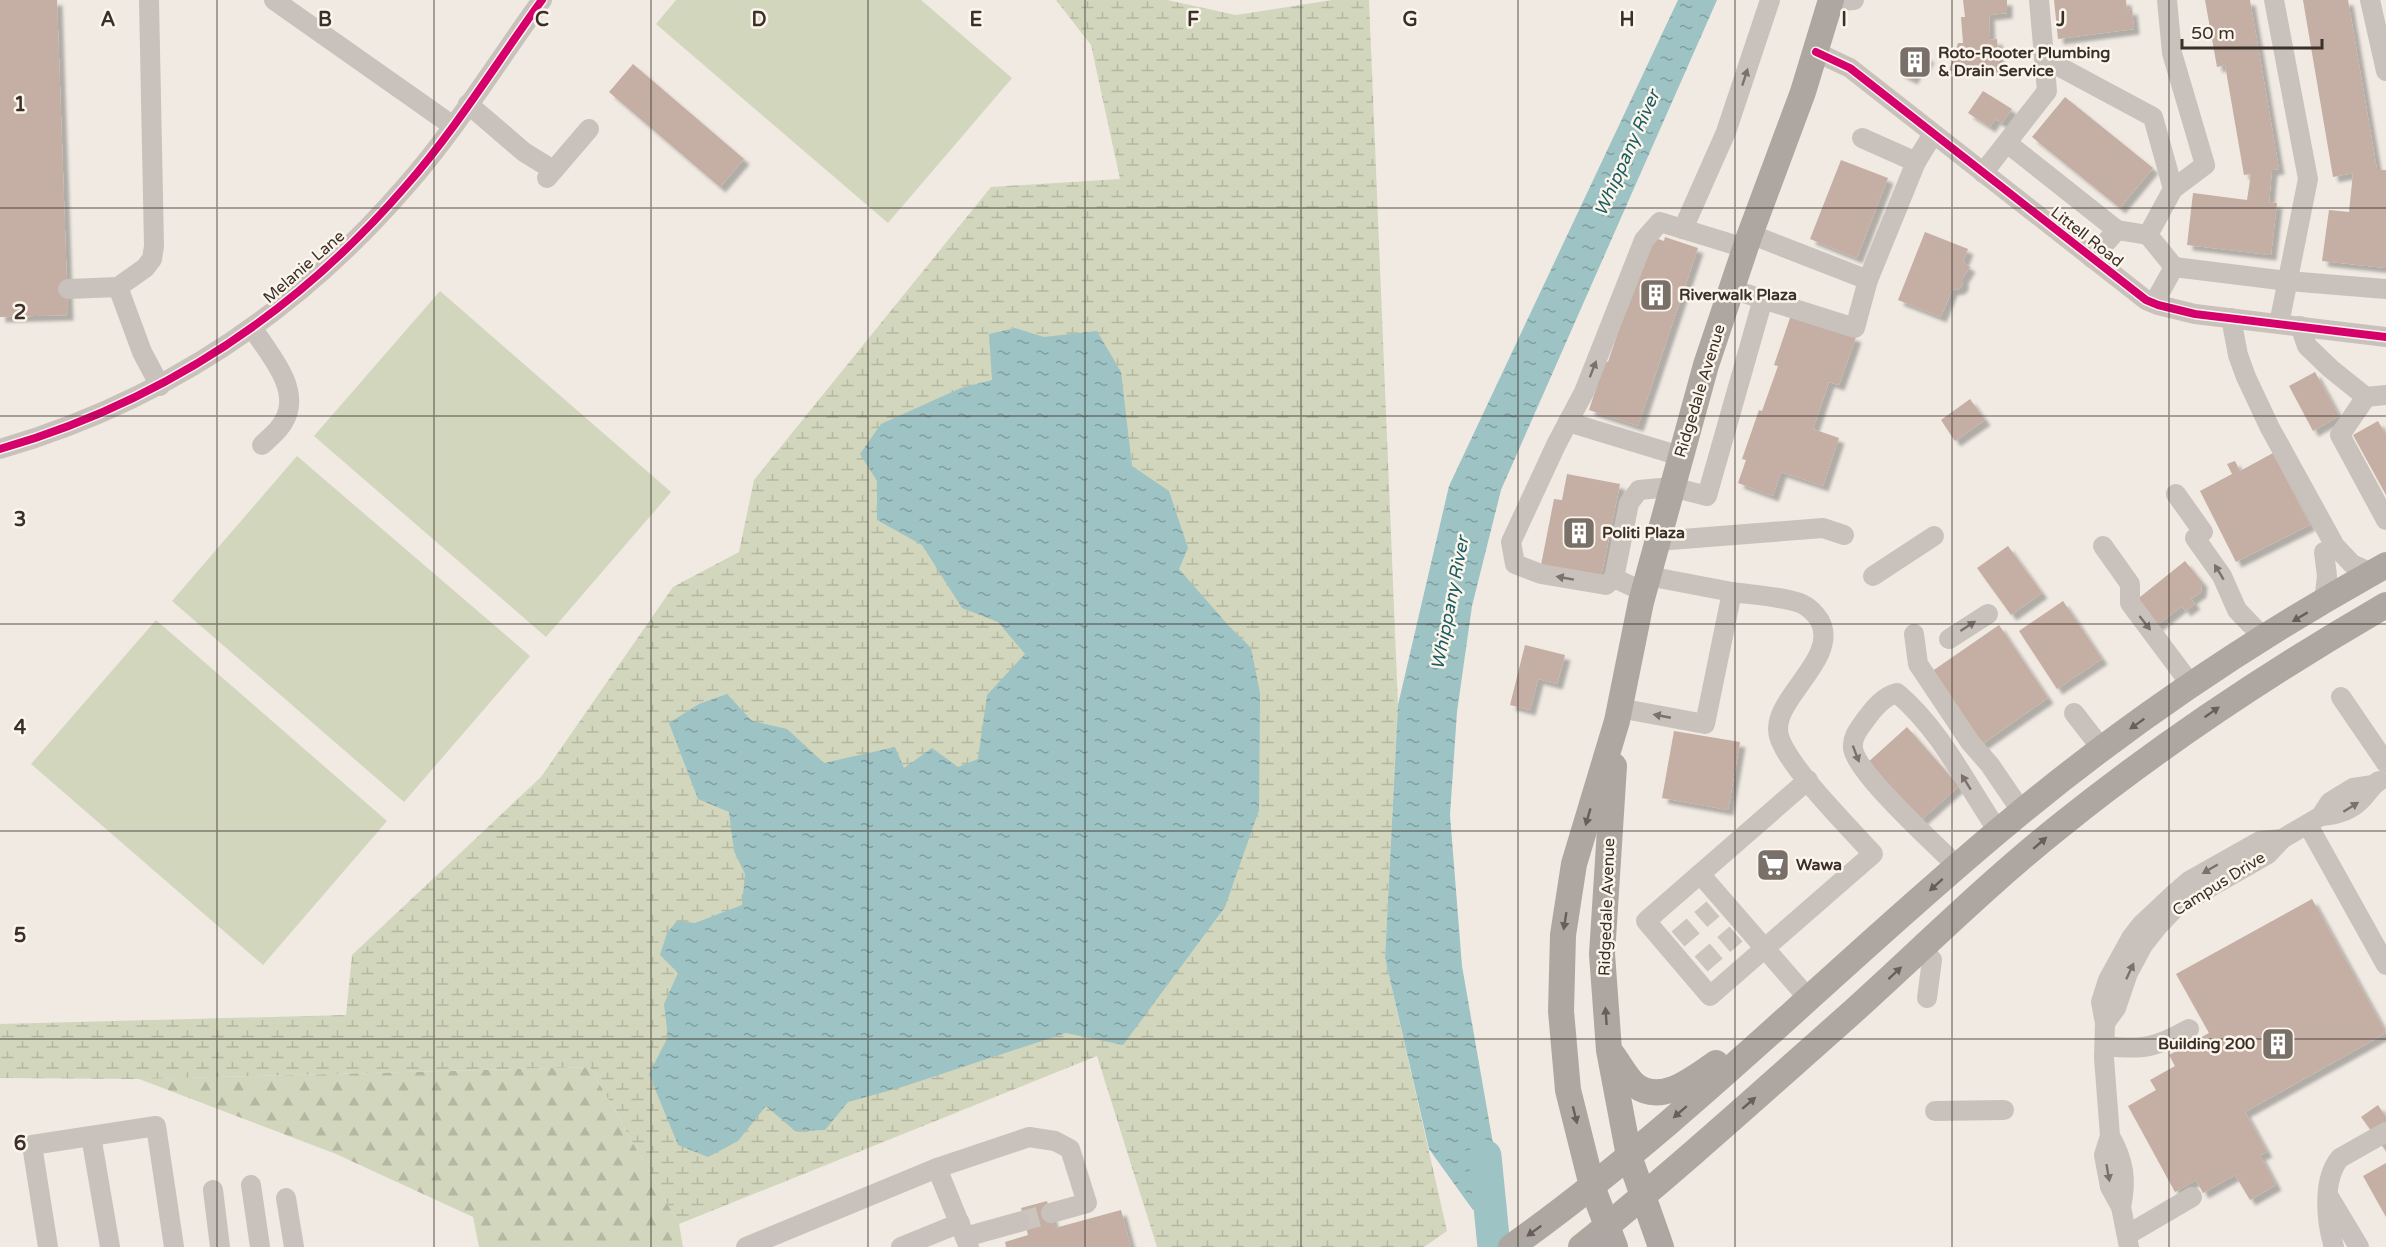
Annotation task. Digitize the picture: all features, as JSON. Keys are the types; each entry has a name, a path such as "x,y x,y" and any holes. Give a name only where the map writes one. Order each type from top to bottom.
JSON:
{"main road":[{"name":"Ridgedale Avenue","path":"1611,1237 1592,1186 1568,1090 1561,1011 1563,935 1574,864 1618,715 1646,584 1706,365 1816,52 1838,1"},
{"path":"1511,1247 1557,1215 1629,1156 1957,866 2102,749 2264,638 2379,569"},
{"path":"1581,1247 1611,1237 1642,1197 2058,827 2155,753 2222,706 2386,605"},
{"name":"Ridgedale Avenue","path":"1618,715 1602,944 1609,1050 1629,1156 1661,1247"},
{"path":"1609,1050 1635,1085 1650,1091 1676,1090 1727,1056 1755,1047"}],"street":[{"path":"68,289 118,287 146,268 152,259 154,246 149,0"},
{"path":"274,0 453,126"},
{"name":"Melanie Lane","path":"0,449 103,413 160,386 252,329 307,286 354,242 406,186 453,126 542,0"},
{"path":"1683,229 1726,132 1770,0"},
{"path":"1983,173 2047,91 2039,0"},
{"path":"2148,235 2173,189 2205,165 2172,53 2167,0"},
{"path":"2274,0 2308,179 2279,324"},
{"path":"2370,0 2386,71"},
{"name":"Littell Road","path":"1816,52 1850,68 2092,258 2154,303 2195,314 2386,337"},
{"path":"2045,59 2153,117 2173,189"},
{"path":"468,104 550,174 589,129"},
{"path":"1731,289 1855,328 1868,280 1916,162 1933,134"},
{"path":"1862,138 1916,162"},
{"path":"2007,142 2117,230 2148,235 2174,267 2386,290"},
{"path":"1763,299 1707,496 1672,487 1639,490 1629,503 1614,578 1606,585 1540,574 1515,564 1510,542 1584,392 1644,240 1660,222 1683,229 1748,241 1868,280"},
{"path":"2092,258 2117,230"},
{"path":"2154,303 2174,267"},
{"path":"118,287 142,352 160,386"},
{"path":"2231,318 2238,356 2246,377 2329,549 2324,602"},
{"path":"2300,326 2307,346 2331,369 2376,396 2340,435 2386,520"},
{"path":"252,329 280,369 288,387 285,419 278,430 262,445"},
{"path":"1568,422 1680,456"},
{"path":"2176,494 2203,532 2195,538 2222,576 2237,610 2264,638"},
{"path":"1657,541 1823,528 1844,535"},
{"path":"1873,576 1934,536"},
{"path":"2103,546 2130,584 2130,603 2192,686"},
{"path":"2329,549 2352,564 2379,569"},
{"path":"1614,578 1802,603 1816,614 1824,629 1823,647 1780,717 1778,734 1785,751 1873,854 1710,996 1695,968 1673,943 1646,921 1808,780"},
{"path":"1618,715 1705,724 1732,592"},
{"path":"1949,639 1988,614"},
{"path":"1914,634 1918,664 1970,742 1990,765 2022,812"},
{"path":"1957,866 1878,786 1852,750 1853,737 1887,696 1897,693 1915,709 1943,745 1998,831"},
{"path":"2341,697 2386,763"},
{"path":"2074,713 2102,749"},
{"name":"Campus Drive","path":"2128,1241 2121,1208 2126,1187 2120,1153 2110,1136 2104,1046 2105,1023 2101,1002 2116,962 2141,925 2188,882 2260,841 2282,838 2315,820 2338,815 2361,801 2379,780"},
{"path":"2315,820 2386,964"},
{"path":"1700,874 1718,905 1740,930 1765,949 1808,998"},
{"path":"1922,948 1932,960 1927,998"},
{"path":"2104,1046 2153,1047 2189,1029"},
{"path":"1935,1111 2004,1110"},
{"path":"48,1247 32,1145 156,1126 174,1247"},
{"path":"2334,1247 2327,1217 2330,1175 2340,1158 2386,1132"},
{"path":"92,1136 110,1247"},
{"path":"746,1247 937,1168 1029,1137 1055,1141 1070,1149 1087,1203 1051,1213"},
{"path":"937,1168 965,1236"},
{"path":"251,1185 260,1247"},
{"path":"213,1190 220,1247"},
{"path":"2128,1241 2192,1197"},
{"path":"2329,1197 2359,1247"},
{"path":"286,1198 294,1247"},
{"path":"901,1247 965,1236 1019,1222"}],"green space":[{"path":"676,0 921,0 1012,78 888,223 656,24"},
{"path":"1056,0 1167,0 1236,15 1332,0 1369,0 1398,705 1385,958 1447,1231 1424,1247 1157,1247 1097,1056 679,1224 590,1067 139,1079 0,1078 0,1024 346,1015 352,955 541,777 673,587 739,552 754,480 991,187 1120,179 1091,45"},
{"path":"440,291 671,492 546,637 314,436"},
{"path":"297,456 530,656 404,802 172,601"},
{"path":"156,620 387,821 263,965 31,764"},
{"path":"590,1067 679,1224 683,1247 479,1247 473,1217 336,1154 139,1079"}],"water":[{"path":"1678,0 1717,0 1501,490 1472,606 1457,712 1450,815 1462,966 1502,1195 1473,1210 1429,1149 1385,958 1398,705 1449,486"},
{"path":"1015,328 1044,337 1097,331 1121,372 1132,466 1169,491 1188,548 1179,569 1251,648 1260,693 1259,810 1225,907 1123,1045 1066,1033 902,1087 848,1102 825,1130 795,1131 766,1106 738,1141 708,1157 678,1145 649,1074 668,1037 664,1004 678,973 660,955 667,933 677,921 695,923 742,905 745,874 734,851 729,812 698,799 669,723 699,704 727,694 752,721 787,729 824,763 895,747 904,768 932,748 958,767 978,759 987,695 1025,654 998,622 962,608 922,545 877,520 877,481 860,454 881,424 961,388 992,380 989,334"}],"building":[{"path":"0,0 57,0 68,315 0,317"},
{"path":"1963,0 2007,0 2007,13 1989,15 1990,40 1997,39 1999,67 1949,71 1958,43 1963,43 1961,17 1965,17"},
{"path":"2054,0 2126,0 2127,10 2132,9 2134,29 2058,39"},
{"path":"2205,0 2250,0 2279,169 2272,170 2269,202 2277,203 2271,255 2187,245 2193,193 2247,200 2251,174 2244,175 2225,65 2217,67"},
{"path":"2303,0 2348,0 2377,170 2386,170 2386,268 2322,261 2329,210 2349,212 2353,173 2333,177"},
{"name":"Roto-Rooter Plumbing & Drain Service","path":"1911,49 1929,57 1922,70 1918,68 1912,79 1899,72"},
{"path":"633,64 744,159 720,187 609,92"},
{"path":"1983,91 2012,109 2002,123 1995,119 1990,127 1968,113"},
{"path":"2065,97 2153,168 2120,208 2032,137"},
{"path":"1841,160 1888,178 1857,258 1810,239"},
{"path":"1925,232 1968,249 1963,262 1970,267 1963,278 1963,285 1959,289 1952,290 1941,317 1898,300"},
{"name":"Riverwalk Plaza","path":"1650,236 1664,241 1665,237 1698,248 1638,426 1589,410 1605,361 1608,362"},
{"path":"1791,315 1856,337 1839,385 1829,382 1813,429 1839,438 1823,486 1781,472 1773,496 1738,483 1746,460 1742,459 1759,410 1762,411 1778,366 1774,365"},
{"path":"2315,372 2339,416 2313,431 2289,386"},
{"path":"1970,399 1985,420 1955,441 1941,420"},
{"path":"2378,421 2386,435 2386,495 2353,435"},
{"path":"2273,453 2310,525 2236,562 2200,491 2232,474 2227,464 2235,461 2240,471"},
{"name":"Politi Plaza","path":"1567,474 1620,484 1601,577 1541,565 1554,499 1562,500"},
{"path":"2008,546 2042,593 2011,615 1977,568"},
{"path":"2185,561 2202,582 2201,592 2191,599 2195,604 2185,611 2182,606 2155,627 2135,601"},
{"path":"2063,601 2102,659 2057,689 2019,631"},
{"path":"1999,625 2048,698 1978,747 1928,674"},
{"path":"1525,645 1565,655 1557,684 1538,679 1530,710 1510,705"},
{"path":"1907,727 1959,786 1918,823 1866,764"},
{"path":"1674,731 1740,742 1728,810 1662,798"},
{"name":"Building 200","path":"2312,899 2386,1033 2245,1112 2267,1152 2260,1155 2276,1185 2250,1200 2235,1175 2203,1193 2196,1180 2175,1192 2128,1106 2156,1090 2150,1080 2175,1066 2169,1055 2209,1033 2176,974"},
{"path":"2378,1105 2386,1117 2386,1151 2361,1117"},
{"path":"2386,1163 2386,1217 2363,1176"},
{"path":"1047,1201 1055,1228 1121,1210 1131,1247 1006,1247 1005,1242 1028,1235 1021,1208"}],"waterway":[{"name":"Whippany River","path":"1485,1156 1494,1247"}],"tunnel":[{"path":"1678,939 1713,909"},
{"path":"1701,964 1736,934"},
{"path":"1019,1222 1051,1213"}],"cycle path":[{"path":"0,449 116,406 170,379 222,348 318,275 363,233 424,165 542,0"},
{"path":"1816,52 1850,68 2146,300 2195,314 2386,337"}],"place":[{"name":"Roto-Rooter Plumbing & Drain Service","path":"1915,62"},
{"name":"Riverwalk Plaza","path":"1656,295"},
{"name":"Politi Plaza","path":"1579,533"},
{"name":"Wawa","path":"1773,865"},
{"name":"Building 200","path":"2278,1044"}]}
